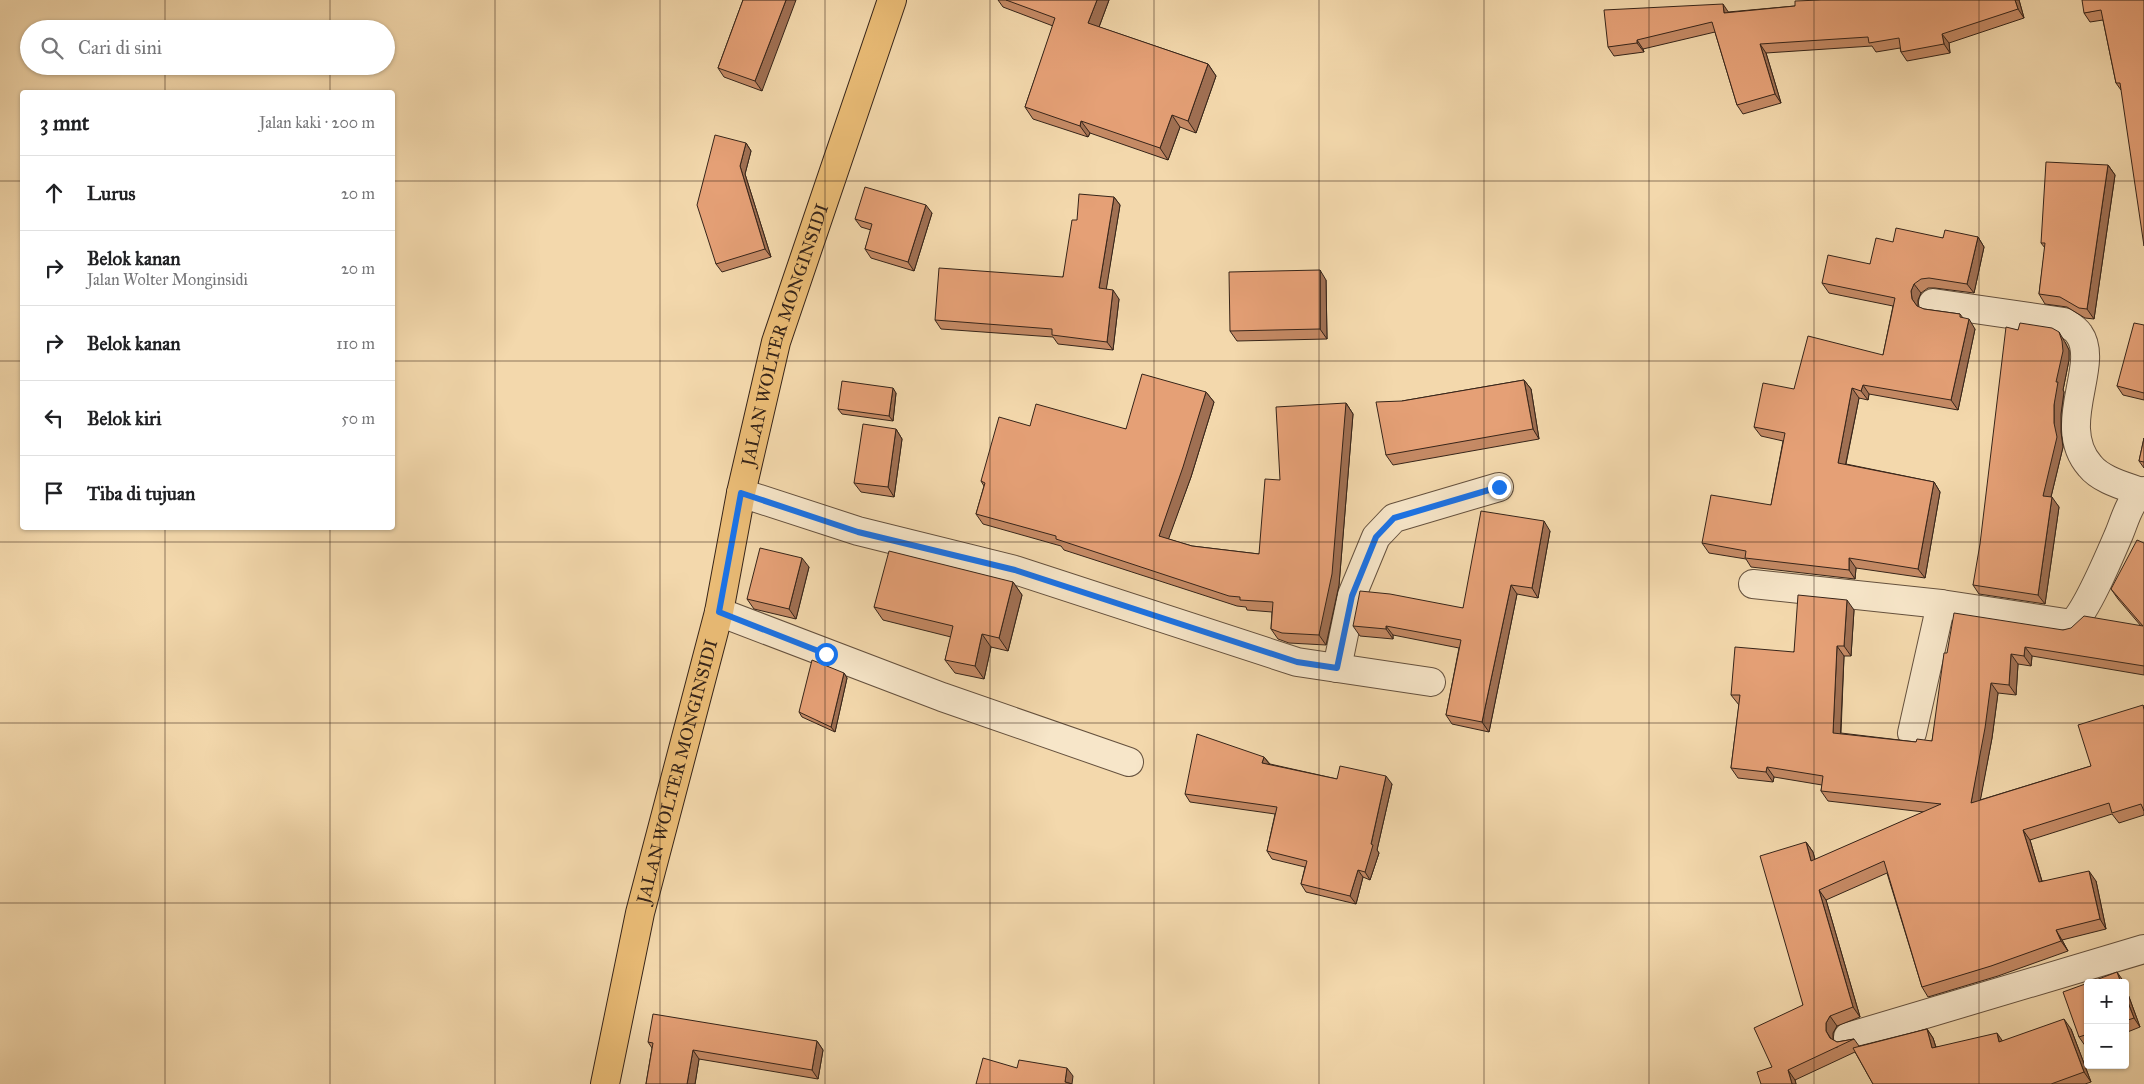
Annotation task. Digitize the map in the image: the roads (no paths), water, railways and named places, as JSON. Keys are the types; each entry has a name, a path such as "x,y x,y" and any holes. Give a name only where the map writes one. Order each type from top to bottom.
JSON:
{"main road":[{"name":"JALAN WOLTER MONGINSIDI","path":"605,1084 640,913 719,612 741,493 776,342 892,0"}],"street":[{"path":"1753,584 1941,604 2072,624 2079,614 2109,557 2132,504 2142,492 2106,478 2091,468 2081,453 2074,431 2085,350 2079,334 2064,322 1933,303"},
{"path":"1337,668 1352,596 1376,537 1394,518 1499,487"},
{"path":"741,493 858,532 1015,570 1297,662 1431,682"},
{"path":"1912,733 1941,604"},
{"path":"719,612 942,698 1129,762"},
{"path":"1848,1037 2144,950"}]}
